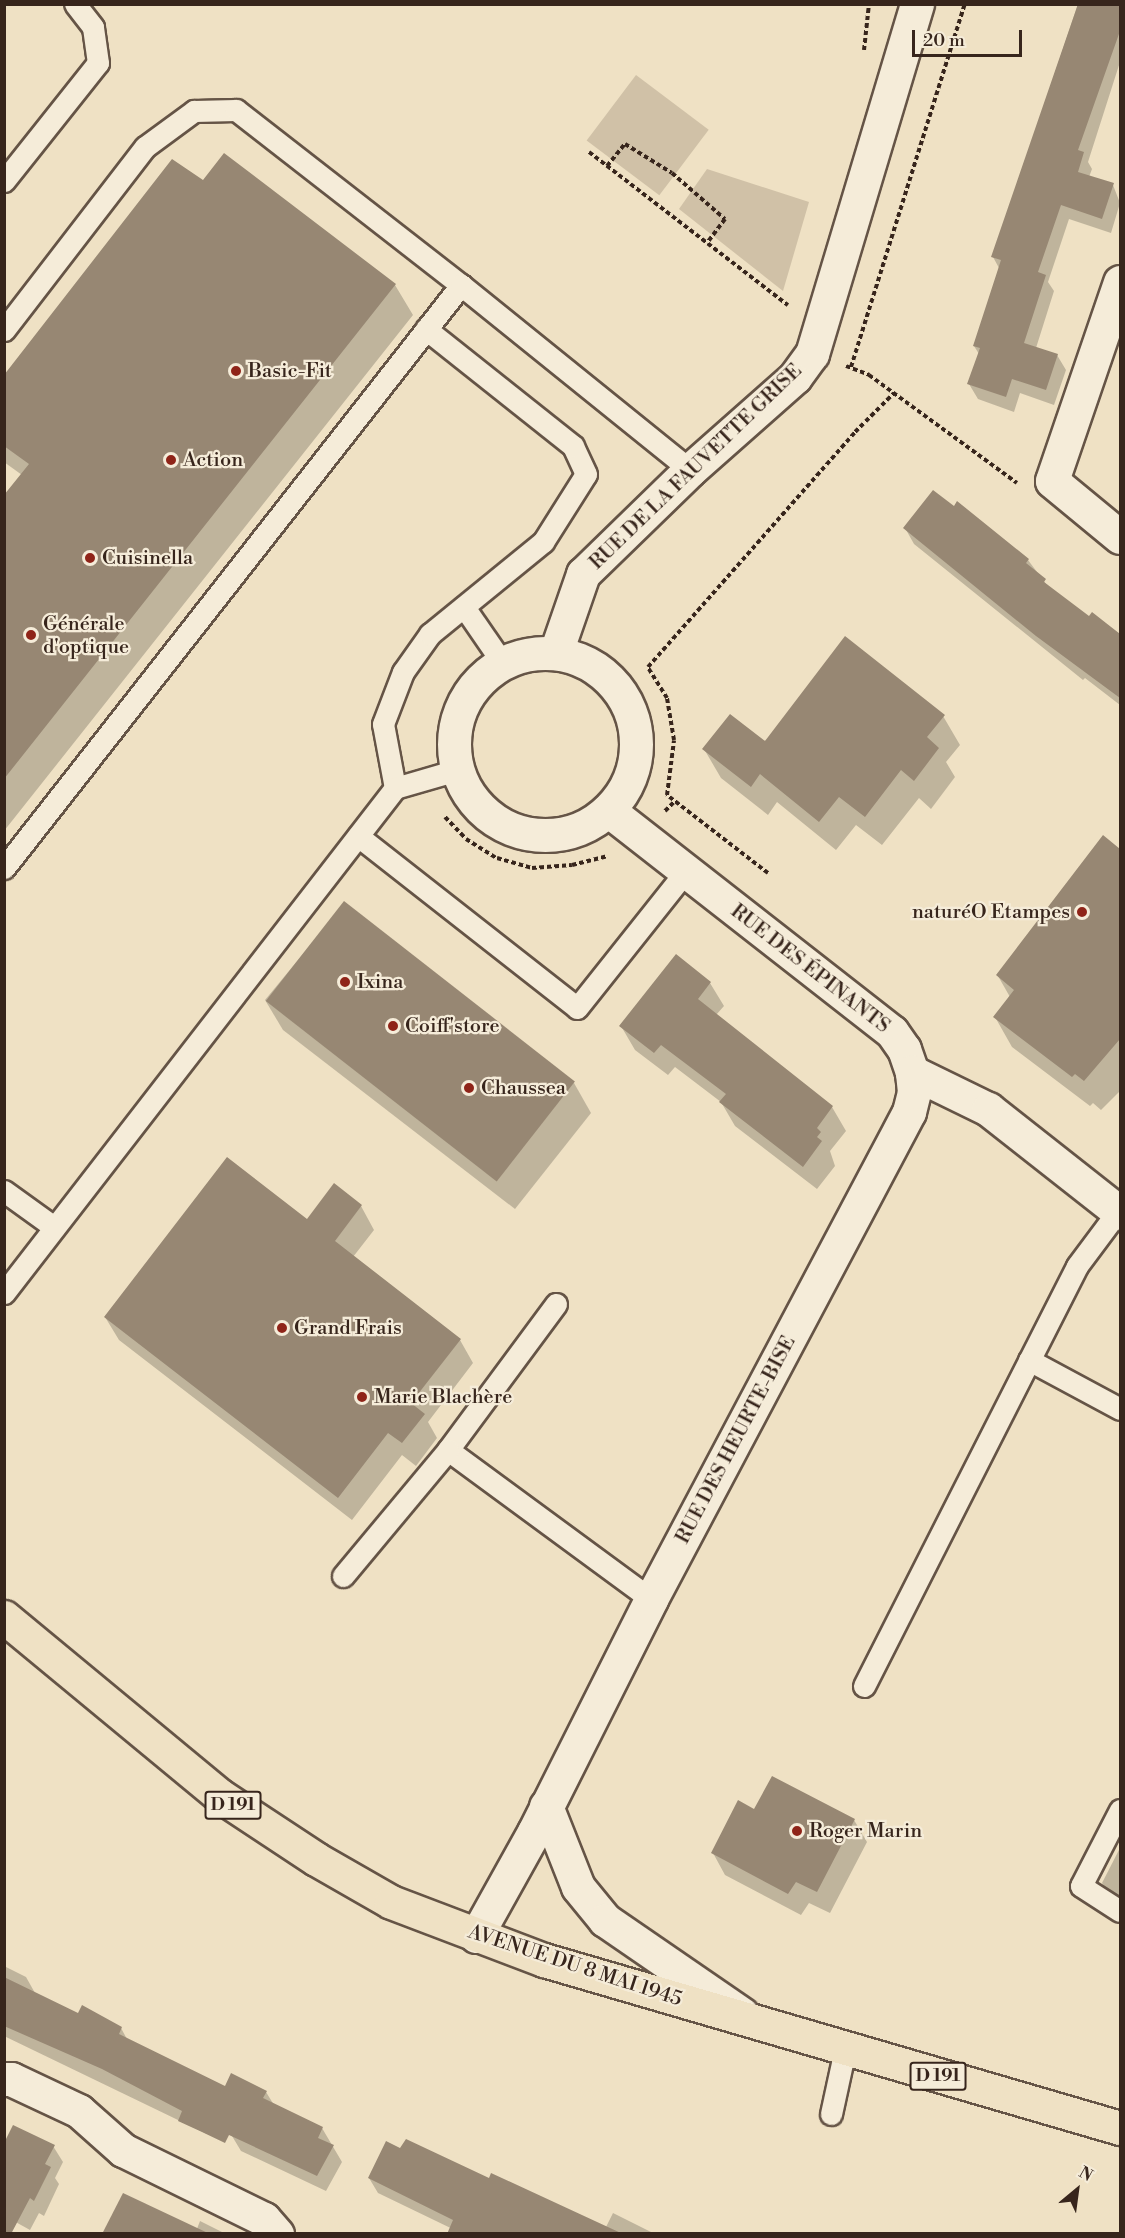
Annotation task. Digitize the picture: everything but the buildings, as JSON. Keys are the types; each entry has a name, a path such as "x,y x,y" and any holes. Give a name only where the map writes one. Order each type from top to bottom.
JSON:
{"main road":[{"name":"AVENUE DU 8 MAI 1945","path":"8,1619 229,1802 316,1859 391,1902 544,1960 756,2024 1120,2128"}],"street":[{"name":"RUE DE LA FAUVETTE GRISE","path":"556,652 584,574 690,470 795,377 812,354 917,4"},
{"path":"1120,282 1052,481 1120,537"},
{"path":"556,652 592,666 609,678 627,701 636,729 636,759 626,787 608,810 582,828 552,835 521,833 493,820 471,798 456,770 452,745 456,720 466,696 481,676 502,662 528,653 556,652"},
{"name":"RUE DES ÉPINANTS","path":"608,810 892,1032 904,1049 912,1072"},
{"path":"912,1072 988,1108 1119,1212"},
{"name":"RUE DES HEURTE-BISE","path":"476,1935 546,1806 651,1599 909,1112 914,1092 912,1072"},
{"path":"546,1806 578,1887 605,1920 756,2024"},
{"path":"4,2079 11,2079 79,2111 123,2150 264,2219 277,2234"}],"lane":[{"path":"4,181 98,63 93,27 75,4"},
{"path":"4,330 145,147 194,111 236,110 461,285 690,470"},
{"path":"4,868 461,285"},
{"path":"395,788 383,724 403,672 430,634 543,542 586,474 573,446 431,321"},
{"path":"464,607 502,662"},
{"path":"4,1293 395,788 456,770"},
{"path":"358,836 577,1008 685,872"},
{"path":"4,1191 54,1227"},
{"path":"864,1686 1077,1266 1119,1212"},
{"path":"344,1576 448,1450 556,1304"},
{"path":"1029,1360 1120,1409"},
{"path":"448,1450 651,1599"},
{"path":"1120,1810 1081,1886 1120,1911"},
{"path":"831,2114 845,2049"}],"path":[{"path":"852,367 965,4"},
{"path":"607,166 625,144 672,173 725,219 707,244"},
{"path":"589,152 788,306"},
{"path":"812,354 852,367 894,393 1028,491 1052,481"},
{"path":"768,873 667,795 674,740 667,698 648,667 832,458 894,393"},
{"path":"445,817 474,844 497,858 532,868 572,865 610,855 640,836 675,801"}],"shaded area":[{"path":"636,75 709,130 659,195 587,140"},
{"path":"707,169 809,202 783,291 679,209"}],"place":[{"name":"Basic-Fit","path":"236,371"},
{"name":"Action","path":"171,460"},
{"name":"Cuisinella","path":"90,558"},
{"name":"Générale d'optique","path":"31,635"},
{"name":"naturéO Etampes","path":"1082,912"},
{"name":"Ixina","path":"345,982"},
{"name":"Coiff'store","path":"393,1026"},
{"name":"Chaussea","path":"469,1088"},
{"name":"Grand Frais","path":"282,1328"},
{"name":"Marie Blachère","path":"362,1397"},
{"name":"Roger Marin","path":"797,1831"}]}
